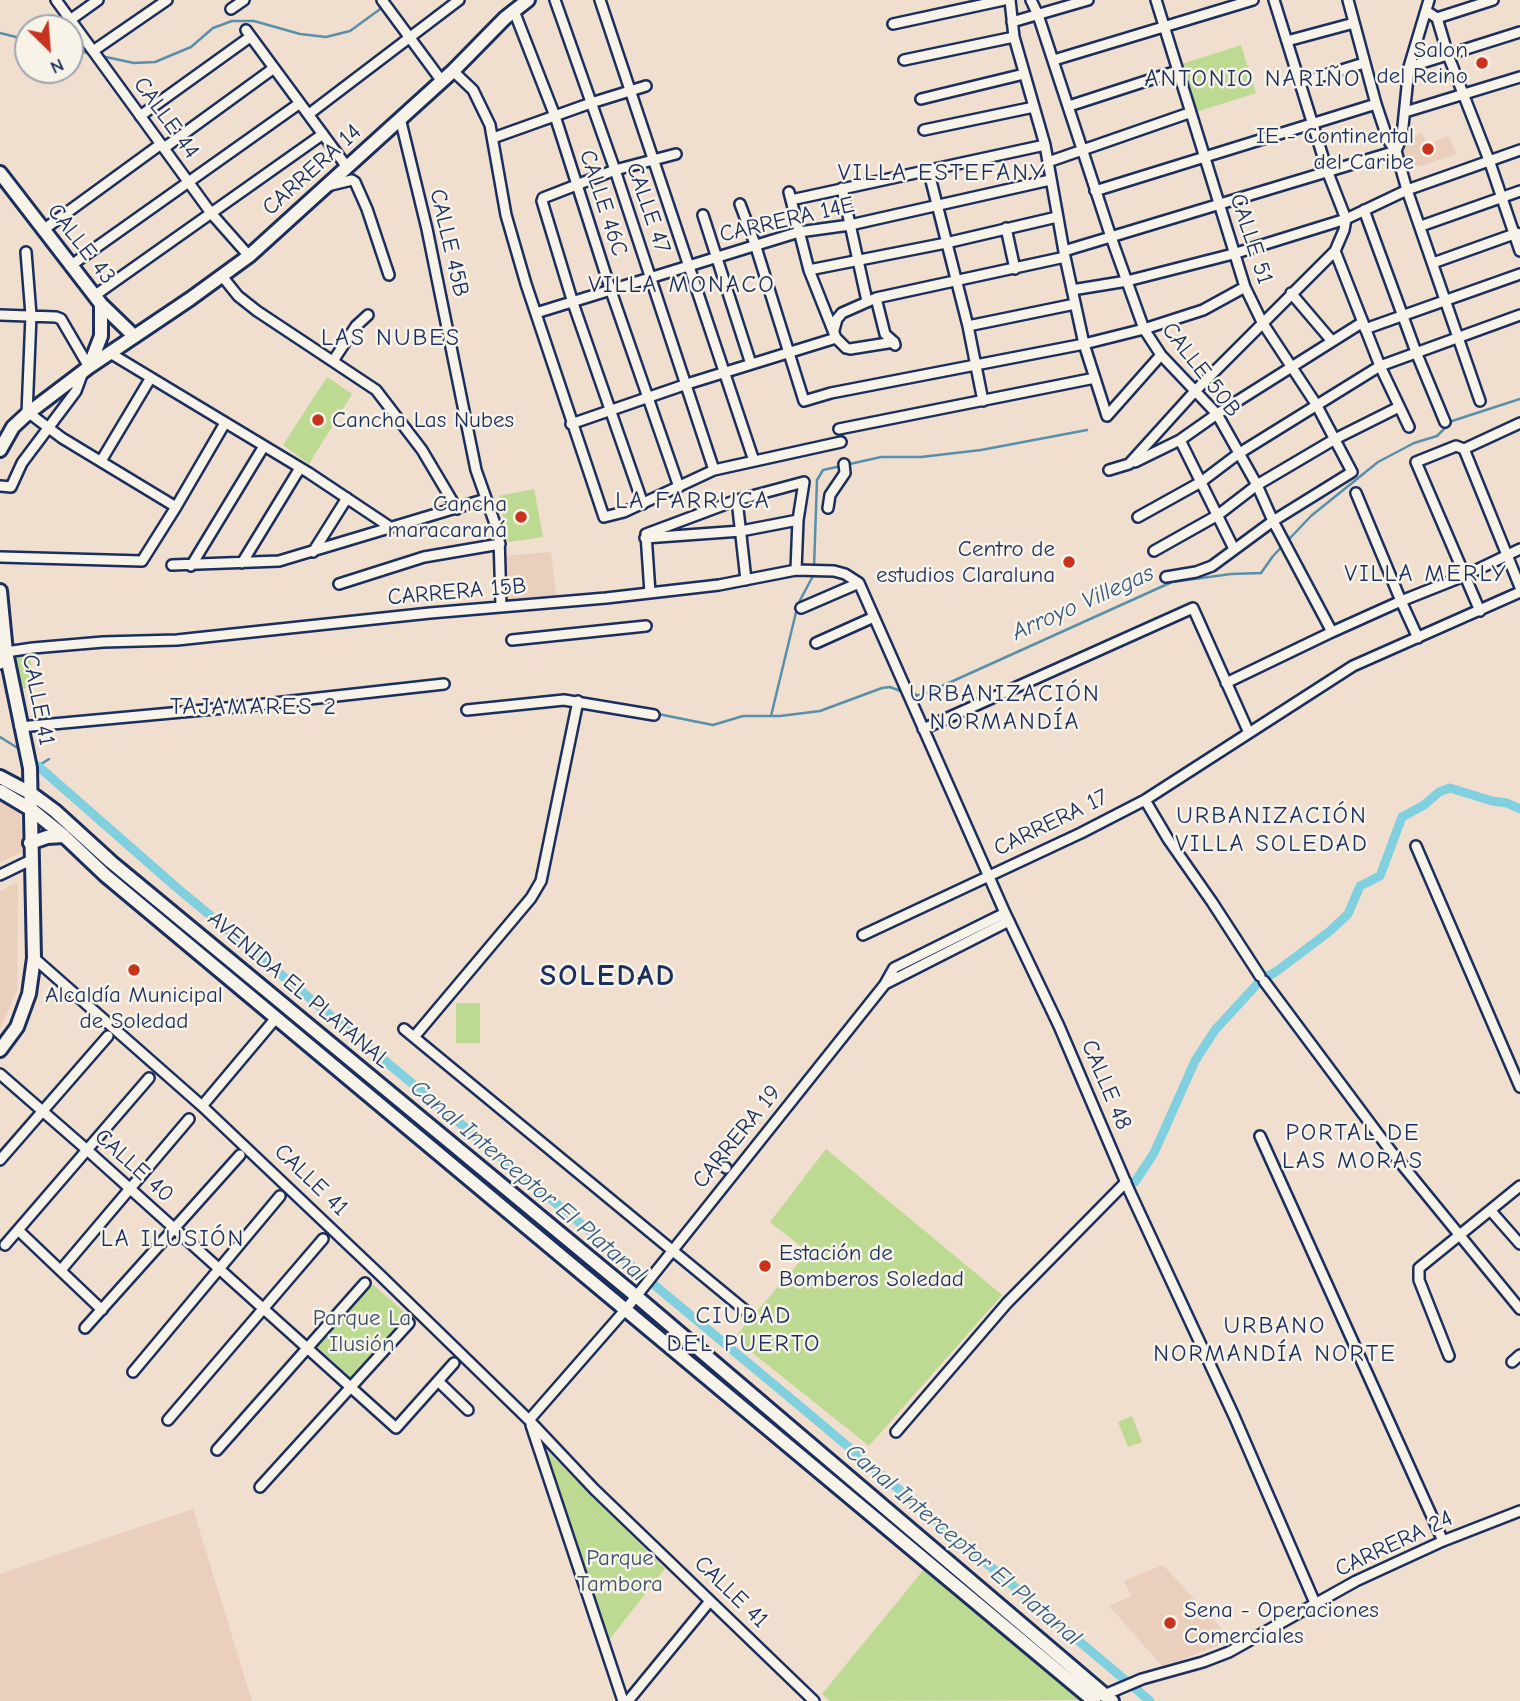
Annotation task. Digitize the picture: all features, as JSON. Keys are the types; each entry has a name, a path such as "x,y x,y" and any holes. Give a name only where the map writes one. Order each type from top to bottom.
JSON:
{"main road":[{"name":"CARRERA 14","path":"1,445 13,427 28,414 249,256 528,0"},
{"name":"CALLE 43","path":"0,173 97,300 134,336"},
{"path":"86,370 101,336 97,300"},
{"name":"CALLE 41","path":"0,591 6,652 30,768 34,958"},
{"name":"AVENIDA EL PLATANAL","path":"0,777 32,794 638,1294 1105,1697"},
{"name":"AVENIDA EL PLATANAL","path":"0,791 32,810 64,835 105,875 626,1309 1105,1697"},
{"path":"30,843 64,835"},
{"path":"0,1050 17,1027 29,994 34,958"}],"street":[{"path":"78,14 98,0"},
{"path":"93,51 167,0"},
{"path":"225,0 232,10 244,0"},
{"path":"309,114 459,0"},
{"name":"CALLE 47","path":"555,0 652,278 714,470"},
{"path":"600,0 754,461"},
{"path":"893,24 1004,0"},
{"path":"1010,0 1014,37 1045,145 1084,344 1107,416 1161,355"},
{"name":"CALLE 50B","path":"1031,0 1054,60 1095,191 1144,329 1161,355 1217,414 1257,485 1273,521 1332,632"},
{"path":"1012,22 1088,0"},
{"name":"CALLE 51","path":"1156,0 1245,287 1262,322 1316,404 1352,472 1273,521"},
{"path":"1054,60 1253,0"},
{"path":"1129,464 1196,390 1335,251 1344,230 1346,219 1328,173 1274,0"},
{"path":"1348,0 1376,104 1388,140 1396,151 1480,401"},
{"path":"1396,151 1402,136 1409,67 1429,0"},
{"path":"1437,18 1493,0"},
{"path":"386,2 441,80"},
{"name":"CALLE 46C","path":"514,11 555,116 611,291 679,487"},
{"path":"1426,11 1437,18 1462,95 1517,233 1520,251"},
{"path":"1287,41 1354,23"},
{"path":"1409,67 1520,32"},
{"path":"140,116 248,33 347,167"},
{"path":"905,60 1014,37"},
{"name":"CALLE 44","path":"84,39 211,213 249,256"},
{"path":"1300,83 1364,63"},
{"path":"43,230 274,68"},
{"path":"453,71 475,93 490,125 506,215 571,424 604,517 643,504 714,470 841,442"},
{"path":"1069,106 1177,71"},
{"path":"921,99 1024,74"},
{"path":"1405,112 1520,77"},
{"path":"493,138 646,86"},
{"path":"70,265 187,180 300,103"},
{"path":"1095,191 1376,104"},
{"path":"924,130 1034,107"},
{"path":"1048,162 1189,113"},
{"name":"CALLE 45B","path":"400,118 429,241 474,460 500,544 501,607"},
{"path":"97,300 211,213 323,134"},
{"path":"842,188 858,261 885,334 895,344 848,349 835,334 809,270 790,196 842,188 1045,145"},
{"path":"1072,290 1127,281 1233,254 1346,219 1407,190 1520,150"},
{"path":"835,334 837,319 842,313 872,300 1015,269 1111,237 1396,151"},
{"path":"643,504 573,303 542,199 615,170 676,154"},
{"path":"928,169 968,326 983,401"},
{"path":"325,186 352,180 355,182 389,275"},
{"name":"CARRERA 14E","path":"536,313 799,232 850,225 1050,180"},
{"path":"1421,226 1520,191"},
{"path":"740,204 804,401 1084,344 1144,329 1203,310 1245,287"},
{"path":"1364,210 1416,352 1445,422"},
{"path":"703,215 751,364"},
{"path":"809,270 946,243 1057,217"},
{"path":"1006,228 1015,269"},
{"path":"1433,262 1517,233"},
{"path":"1335,251 1380,366 1409,427"},
{"path":"26,252 31,315 28,414 176,507"},
{"path":"1109,470 1129,464 1180,440 1331,340 1364,326 1520,274"},
{"path":"222,276 238,296 257,311 376,390 422,450 457,509"},
{"path":"1291,293 1331,340"},
{"path":"968,326 1075,304"},
{"path":"0,315 61,319 86,370 76,391 22,463 11,487 0,486"},
{"path":"333,361 356,326 368,315"},
{"path":"1138,517 1201,482 1238,454 1380,366 1520,315"},
{"path":"571,424 835,334"},
{"path":"110,353 300,468 390,527"},
{"path":"839,429 1095,377"},
{"path":"101,461 150,379"},
{"path":"1154,551 1218,515 1257,485 1335,439 1399,407"},
{"path":"0,557 142,561 225,423"},
{"path":"1464,449 1520,423"},
{"path":"1180,440 1234,549"},
{"path":"191,566 264,446"},
{"path":"1479,611 1416,463 1457,446 1464,449 1520,590"},
{"path":"828,508 830,495 845,473 844,464"},
{"path":"242,563 300,468"},
{"path":"646,536 737,500 804,482 798,520 796,570"},
{"path":"1356,493 1418,638"},
{"path":"313,552 346,498"},
{"path":"172,565 279,561 485,499"},
{"path":"737,500 746,580"},
{"path":"646,536 741,531 798,520"},
{"path":"1166,577 1196,572 1212,566 1273,521"},
{"path":"646,536 650,593"},
{"path":"339,583 424,557 500,544"},
{"path":"1226,683 1332,632 1465,576 1520,549"},
{"name":"CARRERA 15B","path":"6,652 103,642 139,643 236,635 650,593 796,570 814,569 845,574 859,583"},
{"path":"801,608 859,583"},
{"name":"CALLE 48","path":"859,583 903,691 912,705 1059,1026 1126,1184 1234,1416 1315,1603"},
{"name":"CARRERA 17","path":"863,934 1145,800 1353,666 1479,611 1520,590"},
{"path":"923,729 1193,608 1249,733"},
{"path":"816,643 874,617"},
{"path":"512,640 646,626"},
{"path":"0,664 6,652"},
{"path":"20,727 444,684"},
{"path":"467,710 564,699 654,715"},
{"path":"414,1037 531,898 541,881 578,701"},
{"path":"1145,800 1262,979 1390,1150 1520,1309"},
{"path":"1416,846 1520,1087"},
{"path":"0,874 31,860"},
{"name":"CARRERA 19","path":"529,1420 626,1309 889,979 1007,917"},
{"name":"CALLE 41","path":"34,958 202,1106 529,1420 594,1489 814,1701"},
{"path":"202,1106 276,1018"},
{"path":"404,1029 747,1312"},
{"path":"0,1160 108,1036"},
{"name":"CALLE 40","path":"0,1074 353,1386 396,1428 439,1381"},
{"path":"5,1245 149,1078"},
{"path":"61,1270 188,1119"},
{"path":"1260,1136 1443,1541"},
{"path":"85,1328 240,1155"},
{"path":"896,1432 1007,1303 1126,1184"},
{"path":"1449,1356 1418,1273 1424,1264 1520,1186"},
{"path":"133,1371 280,1196"},
{"path":"1491,1211 1520,1244"},
{"path":"18,1230 102,1310"},
{"path":"168,1420 323,1239"},
{"path":"216,1450 365,1283"},
{"path":"260,1487 409,1323"},
{"path":"1512,1362 1520,1355"},
{"path":"454,1363 439,1381 468,1410"},
{"path":"529,1420 623,1701"},
{"name":"CARRERA 24","path":"1105,1697 1142,1679 1229,1652 1356,1581 1443,1541 1520,1511"},
{"path":"628,1701 710,1601"}],"shaded area":[{"name":"IE - Continental del Caribe","path":"1422,133 1427,144 1449,136 1456,154 1421,166 1402,167 1402,140"},
{"path":"551,552 556,595 505,602 503,556"},
{"path":"0,800 20,810 23,852 0,862"},
{"path":"18,882 17,991 0,1029 0,891"},
{"path":"193,1509 252,1701 0,1701 0,1574"},
{"name":"Sena - Operaciones Comerciales","path":"1163,1565 1232,1640 1163,1667 1109,1606 1131,1596 1124,1581"}],"green space":[{"path":"1241,45 1256,93 1196,112 1182,64"},
{"name":"Cancha Las Nubes","path":"327,377 352,394 309,464 283,445"},
{"name":"Cancha maracaraná","path":"534,489 543,537 508,542 499,496"},
{"path":"30,655 34,687 20,689 16,657"},
{"path":"456,1003 480,1003 480,1043 456,1043"},
{"path":"826,1149 1002,1295 869,1446 734,1338 808,1252 770,1222"},
{"name":"Parque La Ilusión","path":"371,1283 410,1317 353,1380 315,1345"},
{"path":"1132,1416 1142,1442 1128,1447 1118,1422"},
{"name":"Parque Tambora","path":"546,1450 665,1569 608,1641 554,1486"},
{"path":"925,1568 1082,1700 830,1701 822,1694"}],"waterway":[{"path":"101,56 134,63 155,62 191,47 213,28 232,21 254,21 300,34 326,37 350,31 383,7"},
{"path":"0,33 14,36"},
{"path":"84,52 92,54"},
{"name":"Arroyo Villegas","path":"913,695 922,695 1172,582 1261,573 1273,556 1311,516 1378,462 1414,443 1437,436 1452,421 1520,399"},
{"path":"814,568 817,480 823,470 881,457 921,457 981,450 1087,430"},
{"path":"771,716 798,604 814,574"},
{"name":"Arroyo Villegas","path":"658,714 713,725 743,716 780,716 820,711 882,688 890,687 903,692"},
{"path":"0,737 21,750"},
{"name":"Arroyo Villegas","path":"34,762 38,766 49,759"},
{"name":"Canal Interceptor El Platanal","path":"38,766 176,887 1150,1701"},
{"path":"1135,1182 1154,1153 1195,1061 1215,1030 1260,981 1330,931 1348,914 1360,886 1380,876 1402,817 1424,805 1439,792 1450,788 1520,809"}],"place":[{"name":"Salon del Reino","path":"1482,63"},
{"name":"IE - Continental del Caribe","path":"1428,149"},
{"name":"Cancha Las Nubes","path":"318,420"},
{"name":"Cancha maracaraná","path":"521,517"},
{"name":"Centro de estudios Claraluna","path":"1069,562"},
{"name":"Alcaldía Municipal de Soledad","path":"134,970"},
{"name":"Estación de Bomberos Soledad","path":"765,1266"},
{"name":"Sena - Operaciones Comerciales","path":"1170,1623"}],"district":[{"name":"ANTONIO NARIÑO","path":"1253,79"},
{"name":"VILLA ESTEFANY","path":"942,173"},
{"name":"VILLA MONACO","path":"682,285"},
{"name":"LAS NUBES","path":"391,338"},
{"name":"LA FARRUCA","path":"693,501"},
{"name":"VILLA MERLY","path":"1426,574"},
{"name":"TAJAMARES 2","path":"254,707"},
{"name":"URBANIZACIÓN NORMANDÍA","path":"1005,708"},
{"name":"URBANIZACIÓN VILLA SOLEDAD","path":"1272,830"},
{"name":"SOLEDAD","path":"608,977"},
{"name":"PORTAL DE LAS MORAS","path":"1353,1147"},
{"name":"LA ILUSIÓN","path":"173,1239"},
{"name":"CIUDAD DEL PUERTO","path":"744,1330"},
{"name":"URBANO NORMANDÍA NORTE","path":"1275,1340"}]}
